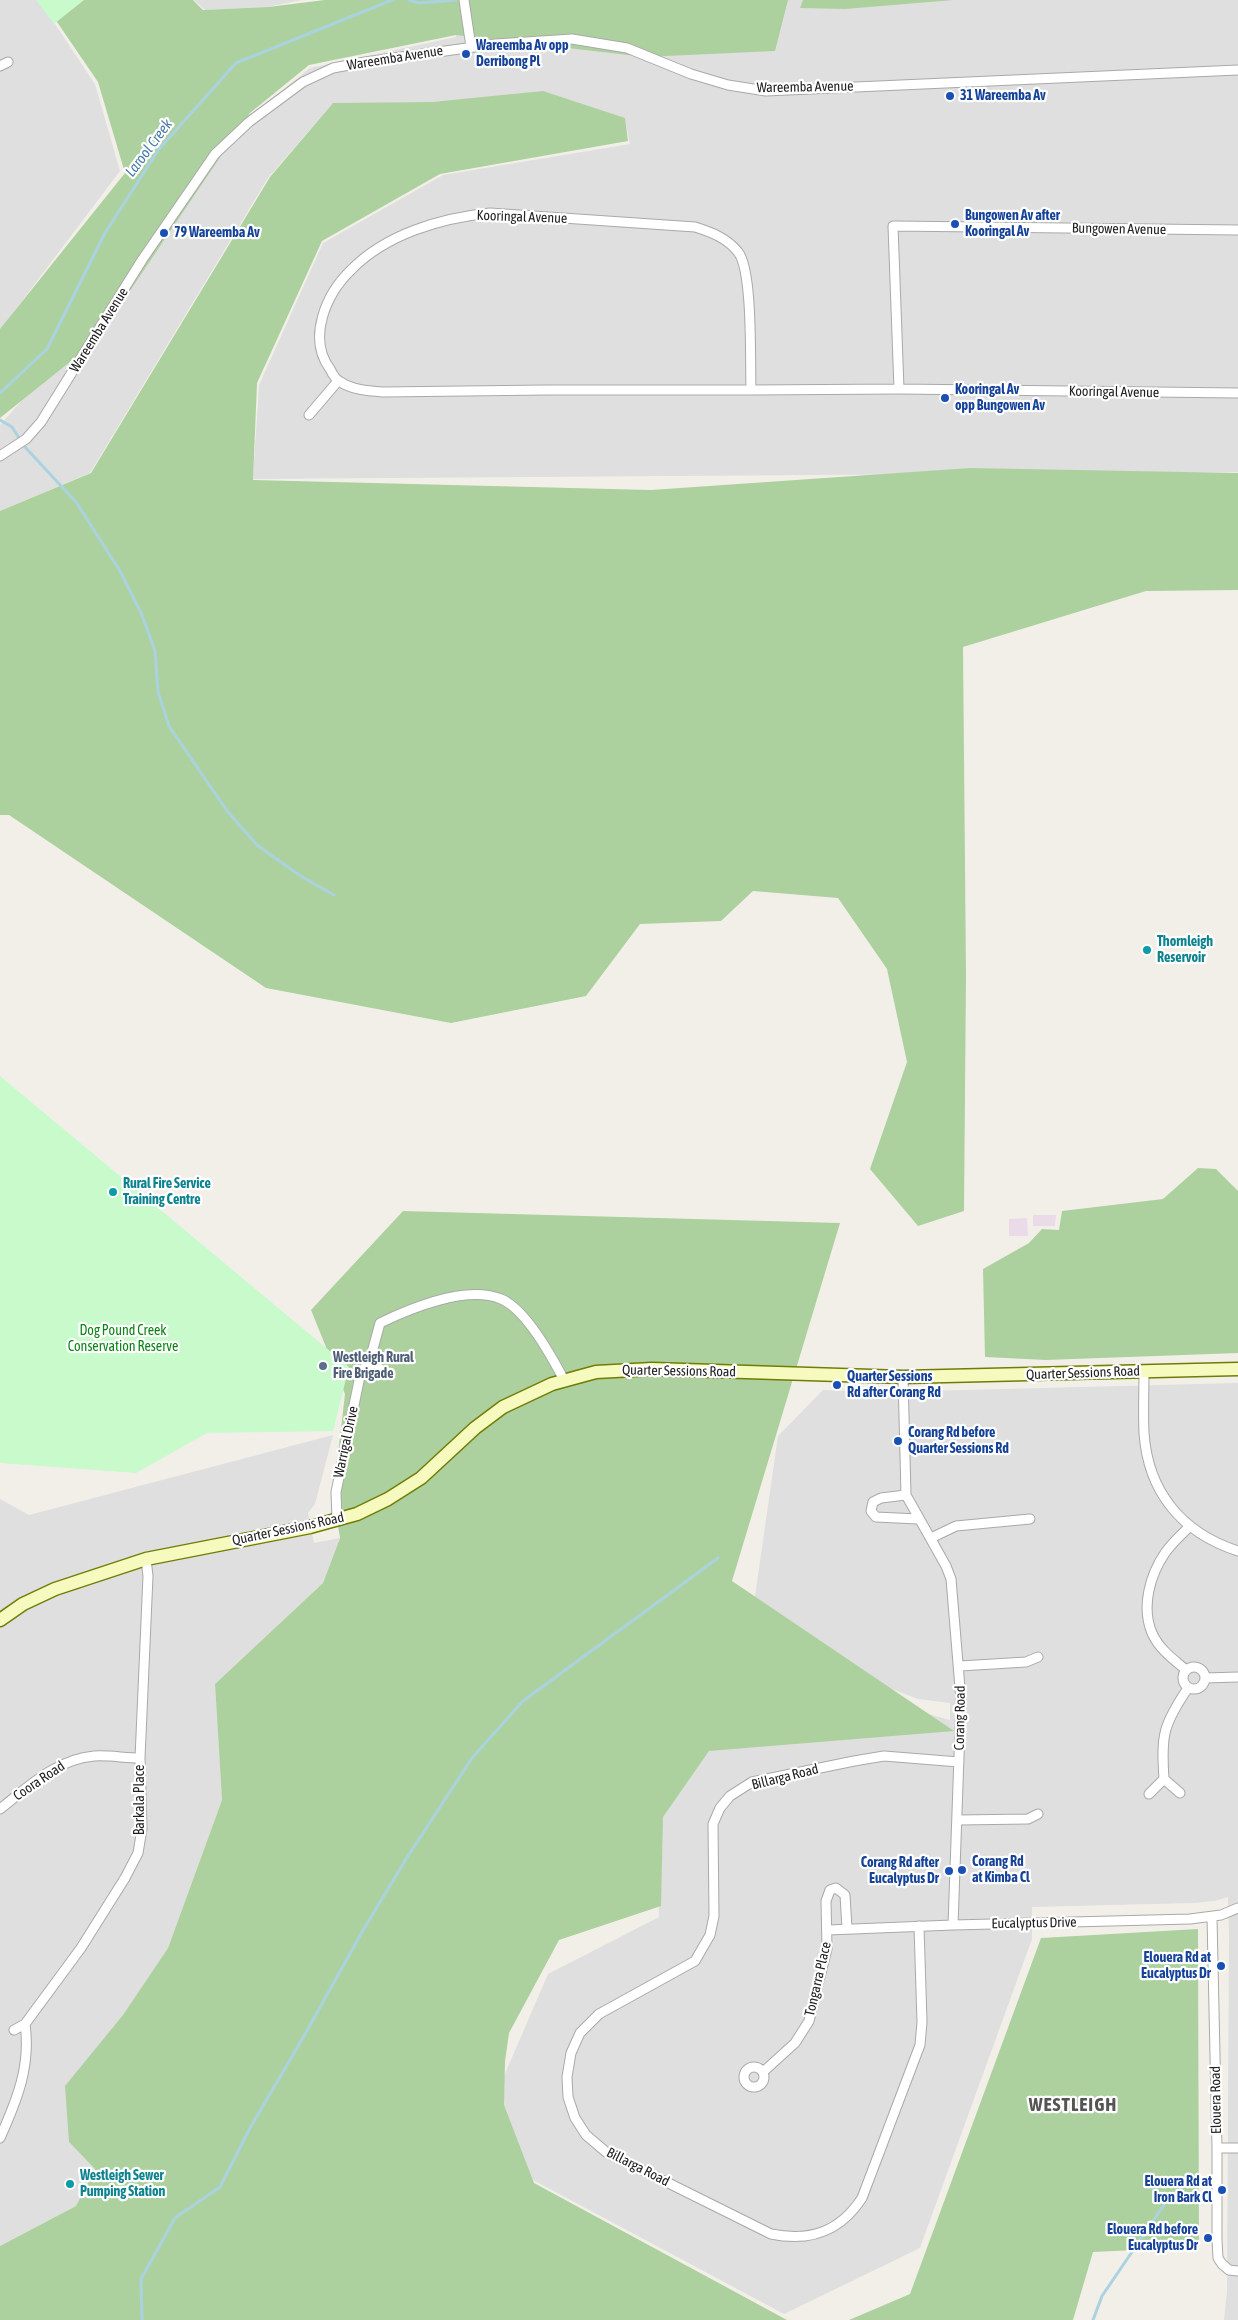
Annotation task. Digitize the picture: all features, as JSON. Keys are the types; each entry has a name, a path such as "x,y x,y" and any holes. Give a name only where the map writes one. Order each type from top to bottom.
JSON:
{"main road":[{"name":"Quarter Sessions Road","path":"0,1620 22,1604 55,1589 146,1559 272,1535 357,1514 396,1495 420,1478 476,1428 503,1407 532,1392 564,1380 596,1372 635,1368 903,1377 1238,1368"}],"street":[{"path":"464,0 471,47"},
{"name":"Wareemba Avenue","path":"0,456 26,439 41,422 142,260 215,154 249,122 303,82 333,68 471,47 550,39 600,42 628,48 691,74 728,85 766,90 1238,70"},
{"name":"Kooringal Avenue","path":"750,390 747,286 744,263 739,252 725,240 695,227 490,213 464,216 429,224 382,247 352,269 333,292 322,318 319,346 325,362 338,380 360,390 383,392 547,390 750,390 899,389 1238,393"},
{"name":"Bungowen Avenue","path":"899,389 894,226 1238,230"},
{"path":"309,415 338,380"},
{"name":"Warrigal Drive","path":"338,1520 336,1492 360,1376 365,1367 380,1323 403,1312 431,1303 476,1294 502,1299 519,1313 543,1343 564,1380"},
{"path":"365,1367 379,1368"},
{"path":"1144,1371 1144,1434 1149,1460 1158,1487 1172,1508 1189,1527 1223,1546 1238,1551"},
{"name":"Corang Road","path":"903,1377 906,1495 918,1519 931,1538 951,1579 960,1666 961,1728 953,1925"},
{"path":"906,1495 881,1498 873,1502 871,1511 876,1517 918,1519"},
{"path":"931,1538 956,1526 1030,1519"},
{"path":"1186,1670 1169,1656 1152,1632 1148,1614 1148,1594 1154,1574 1166,1552 1189,1527"},
{"name":"Barkala Place","path":"14,2030 25,2024 81,1948 125,1878 138,1853 142,1805 140,1758 148,1576 146,1559"},
{"path":"960,1666 1026,1662 1038,1656"},
{"path":"1198,1667 1204,1672 1206,1678 1200,1688 1188,1688 1182,1678 1186,1670 1198,1667"},
{"path":"1206,1678 1238,1678"},
{"path":"1180,1793 1164,1779 1162,1751 1164,1731 1171,1714 1188,1688"},
{"name":"Coora Road","path":"0,1808 49,1772 72,1760 94,1756 140,1758"},
{"name":"Billarga Road","path":"919,1926 922,2022 918,2052 862,2198 846,2218 833,2227 800,2238 771,2234 606,2152 586,2135 575,2118 568,2097 566,2077 571,2053 580,2033 598,2014 695,1961 710,1935 714,1916 713,1824 720,1808 730,1796 752,1782 884,1756 959,1762"},
{"path":"1149,1794 1164,1779"},
{"path":"958,1820 1028,1819 1038,1814"},
{"name":"Tongarra Place","path":"763,2072 795,2043 809,2021 827,1949 827,1894 836,1888 845,1895 847,1928"},
{"name":"Eucalyptus Drive","path":"828,1930 1212,1918 1238,1908"},
{"name":"Elouera Road","path":"1212,1918 1218,2258 1229,2270 1238,2271"},
{"path":"0,2138 26,2066 28,2046 25,2024"},
{"path":"1217,2148 1238,2148"}],"shaded area":[{"path":"0,0 39,0 95,84 120,171 0,330"},
{"path":"194,0 302,0 267,7 205,10"},
{"path":"450,0 1238,0 1238,472 253,479 259,385 323,243 443,175 630,144 625,120 543,93 432,102 332,104 268,178 90,473 0,511 0,425 80,335 201,156 310,68 456,37"},
{"path":"1033,1215 1056,1215 1055,1226 1033,1226"},
{"path":"1027,1218 1028,1236 1009,1236 1009,1219"},
{"path":"1238,1383 1238,2320 1224,2320 1227,2291 1228,1897 1195,1903 1032,1907 1032,1939 920,2248 784,2314 473,2148 548,1974 659,1917 656,1786 716,1723 921,1712 950,1720 950,1703 918,1699 839,1669 751,1624 778,1436 823,1390 887,1392"},
{"path":"333,1435 315,1504 308,1513 314,1543 340,1538 323,1583 215,1684 222,1800 168,1948 123,2015 69,2142 95,2169 76,2206 0,2246 0,1499 29,1515"}],"green space":[{"path":"36,0 84,0 54,24"},
{"path":"42,0 193,0 203,10 268,7 325,0 788,0 775,51 645,57 456,35 309,65 250,113 96,341 0,418 0,329 125,173 98,82"},
{"path":"803,0 954,0 845,9 800,8"},
{"path":"543,91 625,118 628,141 440,174 322,241 257,383 253,480 651,490 970,468 1238,473 1238,590 1146,591 963,647 966,975 964,1211 918,1226 870,1169 907,1062 887,969 838,898 753,891 721,921 640,924 586,996 451,1023 266,988 9,815 0,815 0,511 91,473 270,177 333,103 432,102"},
{"name":"Dog Pound Creek Conservation Reserve","path":"0,1076 349,1367 333,1431 207,1433 136,1473 0,1463"},
{"path":"1198,1168 1216,1169 1238,1191 1238,1353 1046,1360 985,1357 983,1269 1029,1243 1042,1229 1059,1230 1062,1211 1163,1199"},
{"path":"403,1211 840,1223 732,1581 954,1731 709,1751 663,1817 661,1906 559,1940 509,2033 505,2061 504,2105 534,2183 787,2320 0,2320 0,2246 76,2206 95,2169 69,2142 65,2086 123,2015 168,1948 222,1800 215,1684 323,1583 340,1538 338,1526 331,1514 345,1394 311,1310"},
{"path":"1198,1929 1199,2247 1093,2252 1073,2320 849,2320 910,2294 1041,1938"}],"waterway":[{"name":"Larool Creek","path":"0,393 47,349 105,233 159,149 236,63 392,0"},
{"name":"Larool Creek","path":"409,0 419,3 456,0"},
{"path":"0,420 12,427 19,438"},
{"path":"25,447 76,502 120,571 142,615 155,651 158,692 169,726 201,773 228,812 257,845 299,875 334,895"},
{"path":"142,2320 141,2279 175,2218 220,2187 250,2128 362,1932 406,1859 472,1758 523,1701 718,1558"},
{"path":"1093,2320 1102,2296 1166,2202"}],"place":[{"name":"Wareemba Av opp Derribong Pl","path":"466,54"},
{"name":"31 Wareemba Av","path":"950,96"},
{"name":"Bungowen Av after Kooringal Av","path":"955,224"},
{"name":"79 Wareemba Av","path":"164,233"},
{"name":"Kooringal Av opp Bungowen Av","path":"945,398"},
{"name":"Thornleigh Reservoir","path":"1147,950"},
{"name":"Rural Fire Service Training Centre","path":"113,1192"},
{"name":"Westleigh Rural Fire Brigade","path":"323,1366"},
{"name":"Quarter Sessions Rd after Corang Rd","path":"837,1385"},
{"name":"Corang Rd before Quarter Sessions Rd","path":"898,1441"},
{"name":"Corang Rd at Kimba Cl","path":"962,1870"},
{"name":"Corang Rd after Eucalyptus Dr","path":"949,1871"},
{"name":"Elouera Rd at Eucalyptus Dr","path":"1221,1966"},
{"name":"Westleigh Sewer Pumping Station","path":"70,2184"},
{"name":"Elouera Rd at Iron Bark Cl","path":"1222,2190"},
{"name":"Elouera Rd before Eucalyptus Dr","path":"1208,2238"}],"district":[{"name":"WESTLEIGH","path":"1073,2105"}]}
